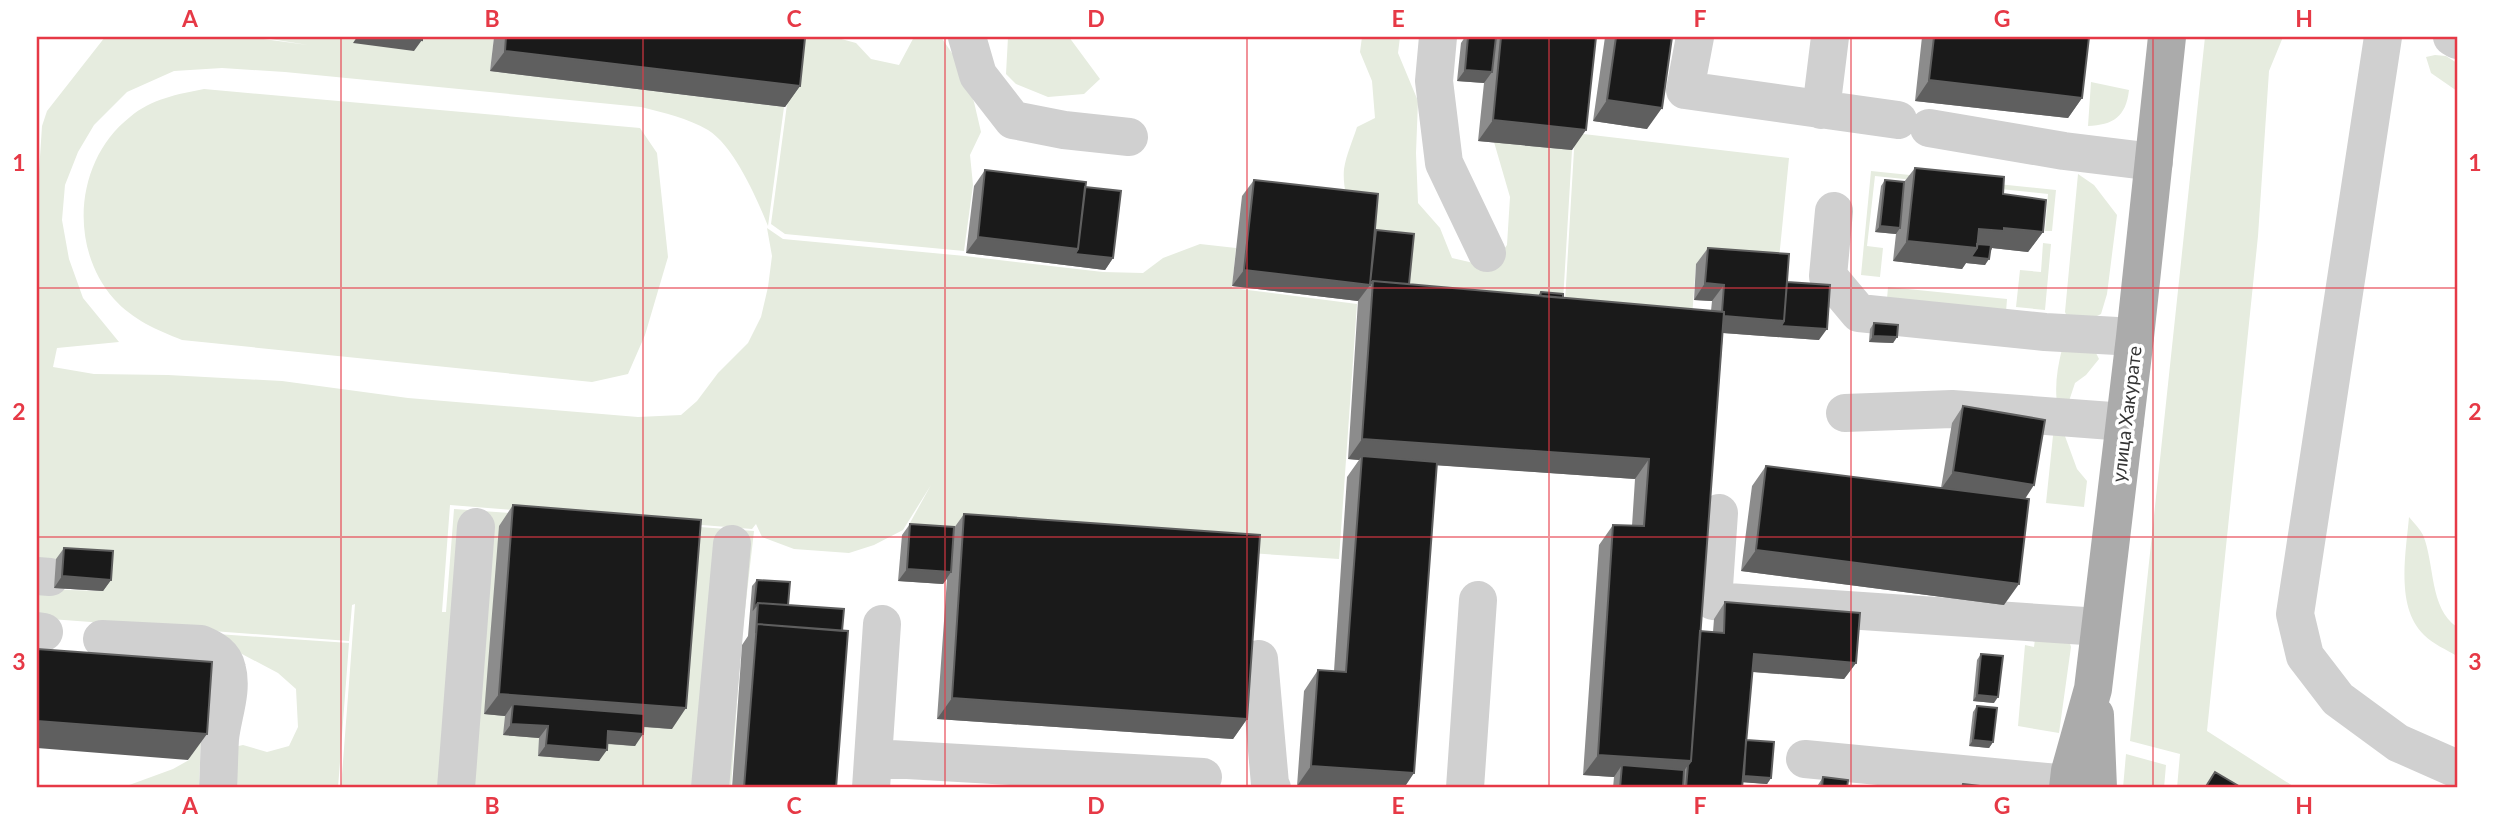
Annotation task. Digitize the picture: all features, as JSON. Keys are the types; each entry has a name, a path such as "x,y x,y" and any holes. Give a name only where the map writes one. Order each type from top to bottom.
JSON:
{"main road":[{"name":"улица Хакурате","path":"2078,787 2093,689 2125,422 2167,37"}],"lane":[{"path":"967,37 978,75 1013,120 1064,130 1129,137"},
{"path":"1438,37 1434,82 1444,163 1487,253"},
{"path":"1695,37 1685,90 1913,124 2064,151 2154,162"},
{"path":"1821,110 1830,37"},
{"path":"2383,37 2295,614 2305,656 2339,699 2398,743 2457,769"},
{"path":"2452,37 2457,40"},
{"path":"1834,211 1828,276 1859,313 2045,332 2135,337"},
{"path":"1845,413 1952,409 2125,422"},
{"path":"1719,513 1713,601 2100,628"},
{"path":"456,788 476,527"},
{"path":"710,788 732,544"},
{"path":"1465,788 1478,600"},
{"path":"882,624 872,773 1203,777"},
{"path":"102,639 201,644 222,657 229,681 220,739 218,788"},
{"path":"1259,659 1272,788"},
{"path":"1805,759 2078,787"}],"shaded area":[{"path":"105,37 249,37 308,45 258,37 494,37 490,71 784,107 768,226 744,174 718,138 692,122 659,111 641,107 285,72 222,68 174,71 127,92 94,125 78,152 65,185 62,220 69,259 83,298 119,342 57,348 53,367 94,374 282,381 408,398 638,417 681,415 697,401 718,373 748,343 761,317 772,256 767,228 783,239 1103,272 1143,273 1163,258 1200,244 1236,248 1232,288 1357,304 1339,559 906,530 931,485 903,530 874,545 849,553 794,549 762,537 756,524 752,529 450,505 442,612 446,612 454,509 754,531 741,645 731,788 341,788 355,604 352,605 349,641 37,618 37,589 100,591 37,559 37,203 42,126 47,111"},
{"path":"796,37 834,37 856,43 871,59 899,65 914,37 941,37 958,62 974,102 981,132 970,155 973,185 964,251 785,234 771,224"},
{"path":"1008,37 1069,37 1100,79 1084,94 1048,97 1016,84 1006,74"},
{"path":"1362,37 1400,37 1398,53 1418,101 1418,203 1440,228 1452,258 1491,267 1507,245 1510,197 1494,142 1572,150 1562,318 1401,304 1363,239 1344,186 1345,164 1357,127 1375,118 1372,81 1360,52"},
{"path":"2205,37 2283,37 2269,71 2258,236 2207,731 2296,788 2226,788 2210,778 2204,788 2177,788 2180,754 2130,741"},
{"path":"2446,56 2457,63 2457,91 2431,73 2426,57"},
{"path":"2091,82 2129,90 2125,107 2117,118 2105,124 2088,126"},
{"path":"204,89 640,128 657,153 668,257 645,335 628,374 592,382 182,340 137,319 114,299 99,278 89,255 84,230 84,205 89,180 98,156 112,135 130,117 156,102"},
{"path":"1575,133 1789,158 1778,269 1696,264 1691,330 1564,319"},
{"path":"1871,171 2056,190 2052,231 2045,231 2048,194 1875,176 1867,246 1883,248 1880,277 1861,275"},
{"path":"2078,174 2094,185 2117,215 2107,294 2101,314 2091,319 2068,319 2065,312"},
{"path":"2043,243 2051,244 2045,310 2016,307 2020,270 2041,272"},
{"path":"1888,287 2007,299 2006,312 1887,299"},
{"path":"2062,349 2095,351 2099,359 2086,375 2075,383 2067,407 2058,409 2057,379"},
{"path":"2054,426 2062,428 2077,469 2087,481 2084,507 2046,503"},
{"path":"2409,517 2419,528 2427,546 2434,585 2442,609 2457,627 2457,656 2424,635 2409,610 2405,563"},
{"path":"2036,631 2069,640 2071,647 2059,733 2018,726 2025,645 2034,647"},
{"path":"217,634 349,643 338,788 224,788 234,747 243,745 267,752 289,746 298,727 296,689 278,673 225,645"},
{"path":"204,660 199,788 121,788 173,769 189,760 193,689"},
{"path":"2126,754 2166,765 2164,788 2123,788"}],"building":[{"path":"400,37 422,37 422,40"},
{"path":"506,37 805,38 800,86 505,51"},
{"path":"1468,37 1496,37 1492,72 1465,70"},
{"path":"1501,37 1596,37 1586,130 1493,120"},
{"path":"1616,37 1672,37 1662,108 1607,100"},
{"path":"1934,37 2089,37 2082,98 1929,80"},
{"path":"1915,168 2004,177 2003,194 2046,200 2043,232 2004,228 2004,231 1979,229 1977,248 1907,241"},
{"path":"985,170 1086,182 1078,249 978,237"},
{"path":"1254,180 1378,194 1370,285 1244,270"},
{"path":"1885,180 1904,182 1900,228 1880,226"},
{"path":"1085,187 1121,191 1113,258 1075,254 1078,249"},
{"path":"1376,230 1414,234 1409,284 1373,281 1370,284"},
{"path":"1977,244 1991,245 1989,259 1971,257"},
{"path":"1708,248 1789,254 1784,321 1724,316 1724,285 1705,283"},
{"path":"1373,281 1724,312 1691,761 1598,755 1613,525 1644,526 1649,459 1362,439"},
{"path":"1787,282 1830,285 1827,329 1781,326 1784,321"},
{"path":"1541,292 1563,294 1563,298 1540,296"},
{"path":"1874,323 1898,325 1897,337 1873,336"},
{"path":"1963,406 2045,420 2034,485 1953,472"},
{"path":"1362,456 1437,462 1414,773 1311,766 1318,670 1346,672"},
{"path":"1766,466 2029,499 2019,584 1756,550"},
{"path":"513,505 701,520 686,708 499,694"},
{"path":"964,514 1260,535 1247,719 952,698"},
{"path":"910,524 954,527 951,572 907,569"},
{"path":"64,548 113,551 111,580 62,576"},
{"path":"757,580 790,582 788,605 758,603 754,608"},
{"path":"1725,602 1860,613 1856,663 1754,654 1742,788 1686,788 1688,765 1691,761 1700,631 1724,633"},
{"path":"758,603 844,609 842,631 757,624 756,633"},
{"path":"757,624 848,631 836,788 744,788"},
{"path":"37,649 212,662 207,734 37,721"},
{"path":"1981,654 2003,656 1998,697 1977,695"},
{"path":"513,704 644,714 643,734 608,731 607,750 546,745 548,726 511,724"},
{"path":"1977,706 1997,708 1993,742 1973,740"},
{"path":"1746,740 1774,742 1771,778 1744,776"},
{"path":"1622,765 1684,770 1683,788 1620,788"},
{"path":"2215,772 2242,788 2205,788"},
{"path":"1823,777 1848,780 1847,788 1822,788"},
{"path":"1963,784 1988,787 1988,788 1962,788"}]}
